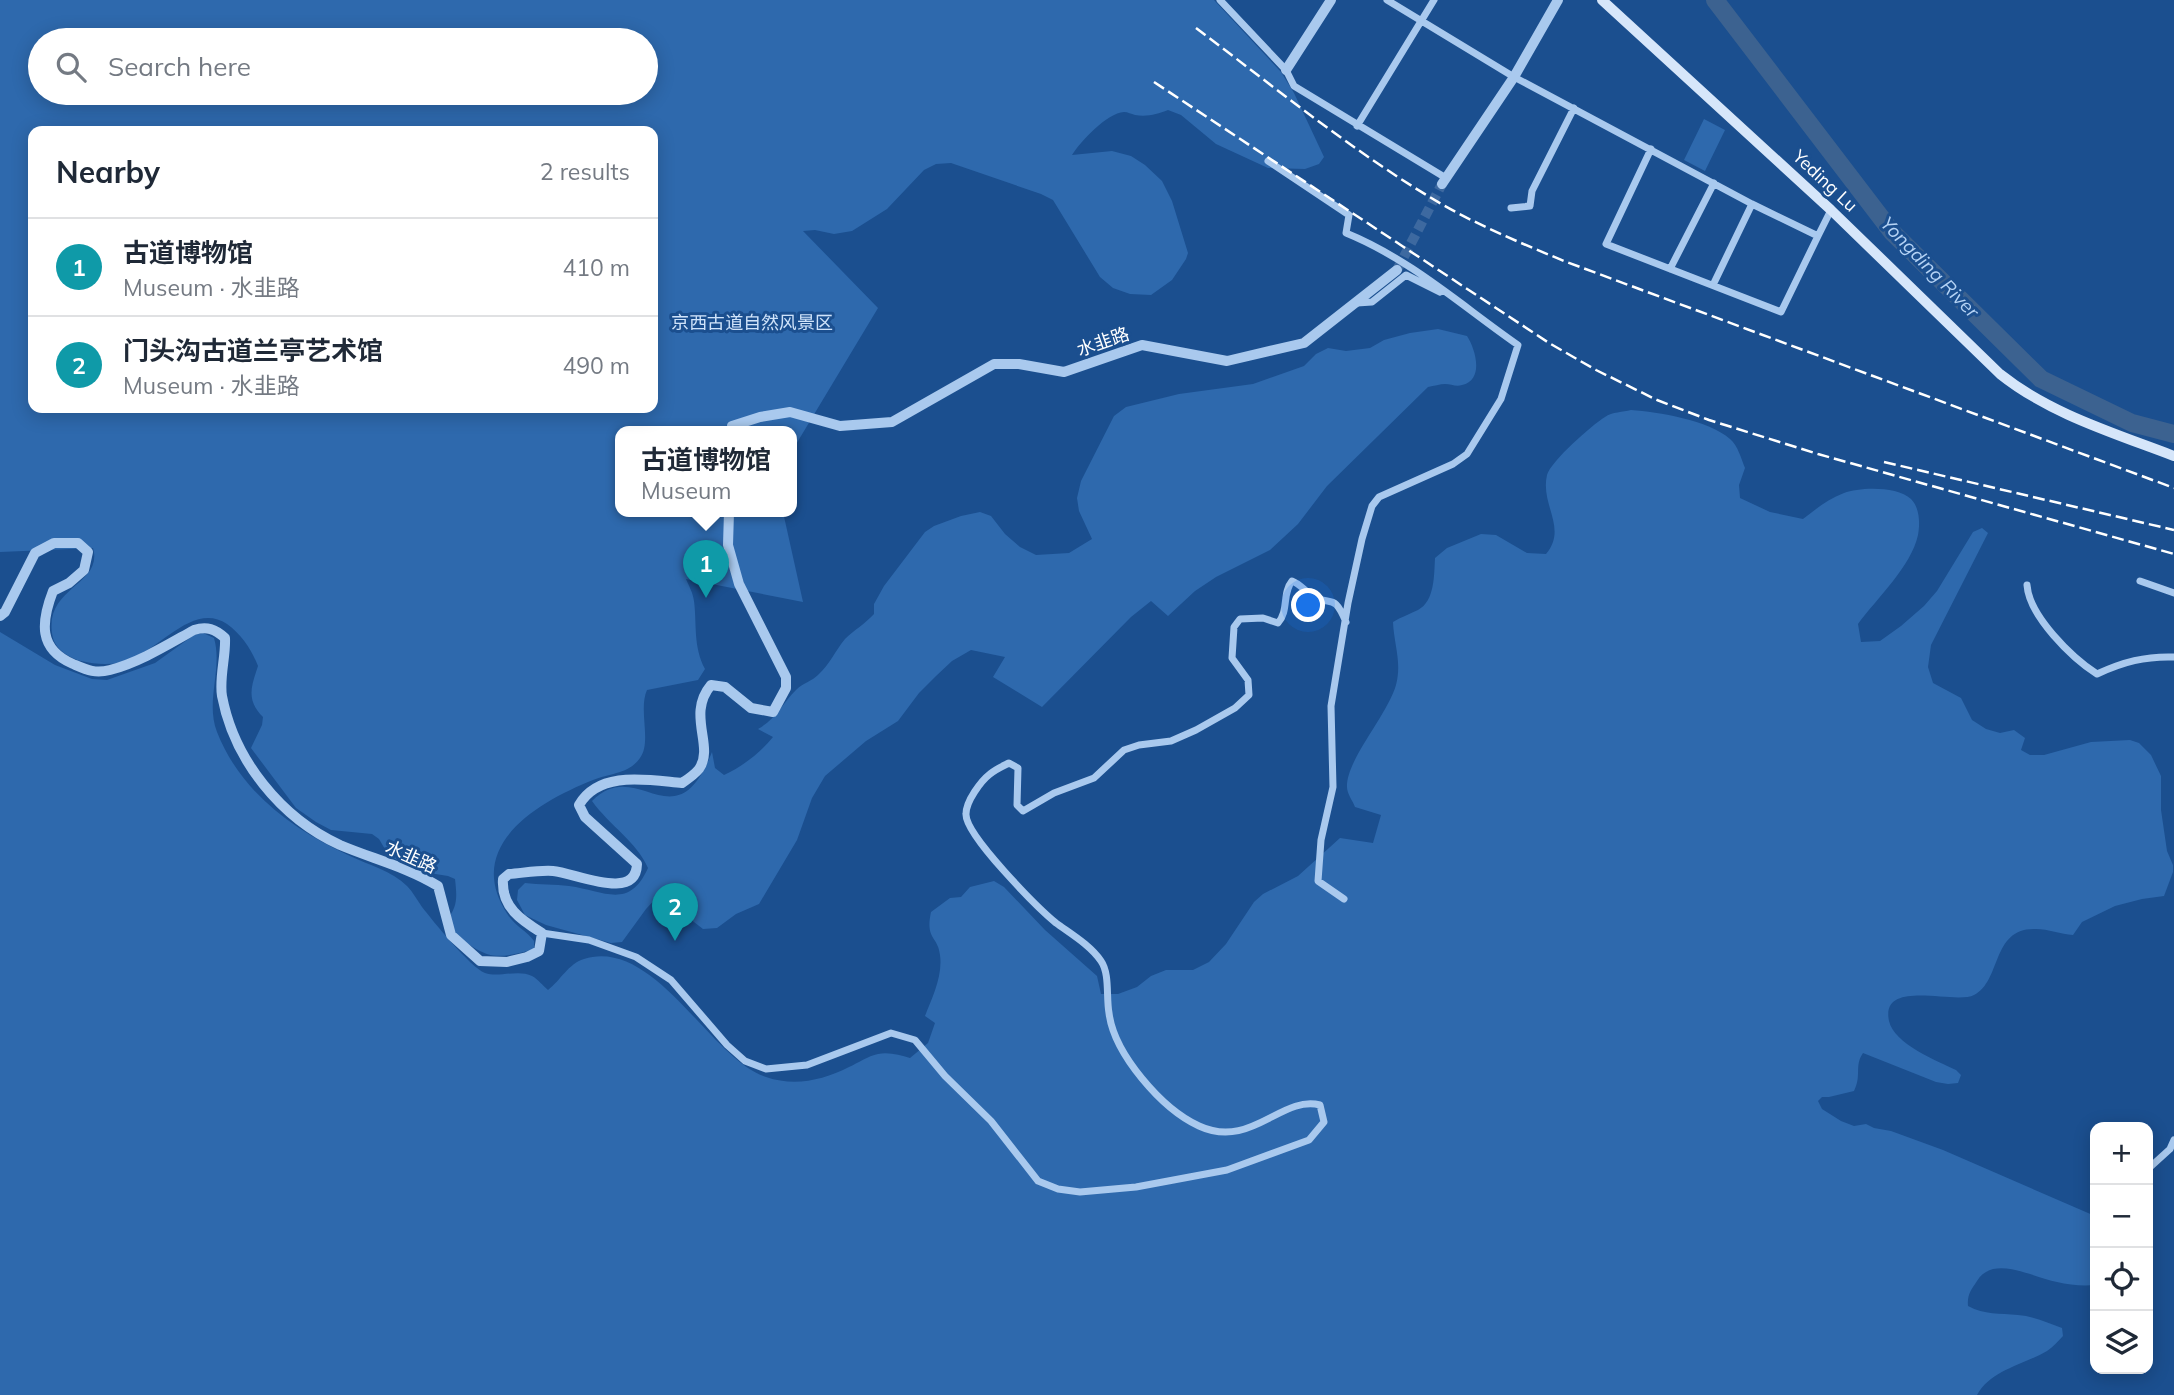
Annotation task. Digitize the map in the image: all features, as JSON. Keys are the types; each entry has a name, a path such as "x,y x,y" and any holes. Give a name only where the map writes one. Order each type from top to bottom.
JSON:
{"main road":[{"name":"Yeding Lu","path":"1602,0 1831,210 2000,374 2020,390 2042,404 2174,456"}],"street":[{"path":"1220,0 1286,70 1294,86 1444,181 1514,77 1558,0"},
{"path":"1286,70 1331,0"},
{"path":"1387,0 1514,77 1752,204 1818,236"},
{"path":"1357,126 1434,0"},
{"path":"1511,208 1530,206 1532,191 1574,108"},
{"path":"1651,149 1606,244 1781,312 1831,210"},
{"path":"1268,161 1349,215 1346,233 1376,247 1428,278 1518,345 1501,399 1467,454 1453,464 1378,497 1372,506 1362,538 1331,706 1333,787 1321,840 1318,881 1345,899"},
{"path":"1670,269 1714,183"},
{"path":"1713,285 1752,204"},
{"name":"水韭路","path":"732,426 760,417 790,412 840,426 892,422 994,364 1019,363 1064,372 1142,345 1227,361 1304,343 1397,270"},
{"path":"1356,303 1372,302 1406,275 1449,294"},
{"path":"729,517 728,545 738,584 786,677 786,688 773,712 751,708 725,687 711,685 702,695 699,712 704,753 701,767 693,775 682,783 637,779 613,781 586,793 579,806 585,817 637,864 631,881 619,884 553,871 509,874 503,878 502,888 506,900 517,917 542,933 589,940 636,957 671,980 727,1045 745,1060 766,1069 807,1065 891,1032 915,1040 945,1076 991,1121 1038,1181 1058,1189 1080,1192 1136,1187 1227,1170 1309,1140 1324,1122 1320,1105 1311,1102 1289,1109 1249,1129 1234,1132 1201,1127 1180,1115 1153,1091 1114,1035 1102,962 1053,920 990,855 967,825 965,813 968,803 989,774 1009,763 1018,768 1017,805 1023,811 1054,793 1094,778 1124,750 1171,741 1235,708 1249,695 1248,680 1232,658 1234,627 1240,618 1263,618 1278,623 1284,617 1288,585 1292,580 1301,584 1311,595 1334,601 1340,607 1346,622"},
{"name":"水韭路","path":"0,616 5,612 35,553 54,542 78,542 88,552 84,570 69,583 53,591 47,608 45,633 50,648 60,659 90,672 106,671 132,663 194,630 203,627 216,630 225,638 222,694 230,723 253,773 275,798 307,825 339,844 415,872 438,886 451,935 480,961 507,962 527,957 538,951 542,933"},
{"path":"2140,581 2174,593"},
{"path":"2027,585 2028,596 2040,617 2078,662 2097,674 2129,661 2152,656 2174,657"},
{"path":"2153,1164 2169,1149 2174,1140"}],"green space":[{"name":"京西古道自然风景区","path":"0,0 1214,0 1281,72 1294,93 1324,157 1319,164 1305,169 1268,168 1216,144 1181,115 1168,110 1144,116 1124,112 1102,123 1072,155 1112,151 1131,156 1145,165 1162,181 1172,201 1188,253 1172,280 1151,295 1130,294 1113,288 1100,277 1053,200 951,163 936,164 924,170 887,209 852,231 834,234 815,230 803,231 878,308 797,443 797,426 615,426 615,517 784,517 803,602 686,579 693,598 697,644 705,669 698,680 647,690 644,707 645,743 636,763 550,801 530,814 513,830 500,848 494,868 496,890 508,915 534,941 534,949 496,956 479,951 448,930 446,921 456,902 455,879 423,872 389,856 379,839 372,834 331,830 296,808 251,748 263,717 254,705 251,693 258,666 246,643 227,624 203,618 191,622 127,661 107,664 81,661 60,650 53,638 52,621 56,608 63,597 90,571 94,561 93,548 0,552"},
{"path":"1704,119 1725,130 1705,171 1684,160"},
{"path":"1438,329 1467,336 1476,363 1474,377 1469,382 1460,386 1443,384 1428,387 1327,486 1298,524 1270,550 1216,577 1195,591 1168,616 1151,601 1131,617 1042,707 993,677 1005,657 971,650 952,661 919,693 898,721 866,741 825,776 812,798 797,840 759,904 736,914 717,928 703,929 659,895 622,942 611,943 546,925 525,915 517,900 518,890 525,883 569,886 615,895 633,889 648,868 637,850 592,801 609,789 625,787 670,796 684,793 698,779 712,752 715,768 724,775 751,759 773,737 758,729 774,716 796,690 818,675 845,639 874,614 874,604 884,586 925,532 934,526 980,512 991,516 1020,547 1036,555 1069,553 1092,539 1079,511 1077,498 1081,481 1114,416 1126,407 1179,394 1253,384 1304,366 1316,354 1328,348 1346,351 1370,348 1384,340"},
{"path":"1631,410 1669,415 1721,432 1737,449 1745,468 1739,485 1740,498 1770,512 1803,519 1833,498 1859,490 1888,490 1911,499 1918,511 1919,521 1914,547 1901,570 1858,624 1861,642 1880,641 1924,606 1937,591 1973,532 1982,528 1988,533 1931,645 1928,667 1933,683 1961,698 1972,720 1986,729 2000,733 2014,730 2025,738 2021,750 2030,755 2044,755 2091,742 2130,740 2139,743 2151,755 2161,776 2161,810 2167,851 2173,865 2164,896 2115,906 2082,922 2073,935 2036,929 2011,936 1983,988 1974,995 1921,996 1896,1000 1889,1008 1889,1021 1893,1029 1917,1051 1956,1070 1961,1075 1958,1083 1936,1082 1863,1053 1854,1091 1822,1097 1818,1101 1822,1109 1841,1121 1854,1126 1866,1124 1891,1131 1943,1150 2090,1214 2090,1285 2062,1283 2003,1268 1984,1273 1975,1284 1968,1306 1986,1312 2035,1318 2062,1328 2063,1336 2047,1351 1990,1380 1977,1395 0,1395 0,632 55,665 92,679 107,680 155,663 194,635 203,633 214,638 217,661 213,697 214,720 227,754 240,773 272,807 309,834 401,881 452,943 478,969 496,975 527,974 548,990 578,961 610,957 635,966 658,982 745,1066 777,1080 809,1081 878,1054 910,1058 928,1043 935,1023 925,1016 936,987 941,963 939,949 930,928 931,912 950,898 961,897 970,887 994,881 1004,887 1045,930 1097,976 1101,994 1118,994 1137,987 1151,976 1166,970 1193,970 1209,962 1226,944 1254,902 1263,894 1298,876 1340,838 1373,843 1381,815 1355,807 1347,787 1353,764 1396,685 1398,661 1393,622 1424,606 1431,594 1435,558 1447,548 1481,534 1496,535 1527,553 1546,554 1554,535 1547,496 1547,475 1556,461 1573,444 1611,414"}],"waterway":[{"name":"Yongding River","path":"1715,0 1892,232 2041,379 2132,423 2174,434"}],"tunnel":[{"path":"1397,270 1442,184"}],"railway":[{"path":"1196,28 1379,164 1443,205 1488,228 1564,261 2174,488"},
{"path":"1154,82 1549,343 1657,400 1709,420 1818,454 2174,554"},
{"path":"1884,462 2174,530"}],"place":[{"name":"古道博物馆","path":"706,598"},
{"name":"门头沟古道兰亭艺术馆","path":"675,941"}]}
